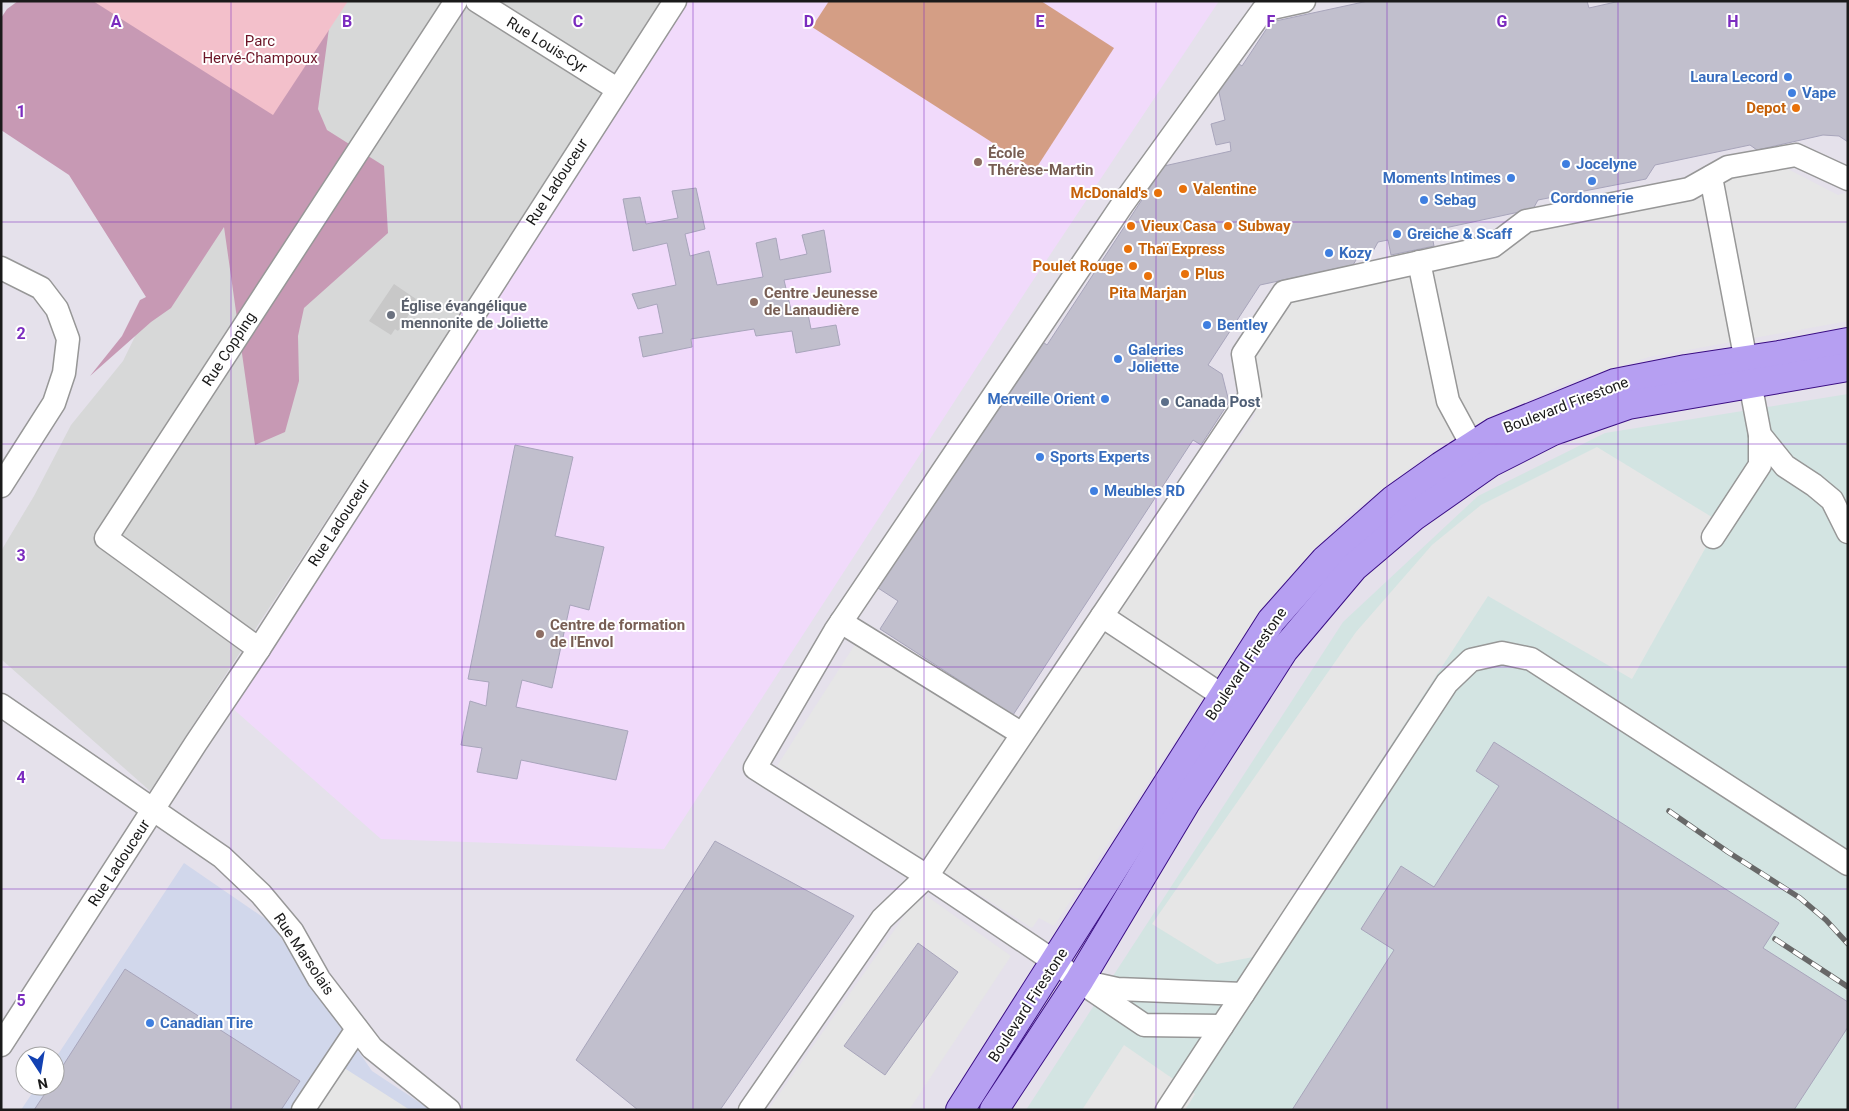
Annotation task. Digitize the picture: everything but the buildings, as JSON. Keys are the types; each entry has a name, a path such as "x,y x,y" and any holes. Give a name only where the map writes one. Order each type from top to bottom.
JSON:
{"main road":[{"name":"Boulevard Firestone","path":"960,1110 1271,621 1325,560 1393,500 1441,466 1478,457 1628,405 1749,372 1848,342"},
{"name":"Boulevard Firestone","path":"1749,372 1848,367"},
{"name":"Boulevard Firestone","path":"994,1110 1079,981 1185,804 1284,650 1354,568 1413,518 1478,457"}],"street":[{"name":"Rue Copping","path":"259,649 106,538 456,1"},
{"name":"Rue Louis-Cyr","path":"477,1 618,89"},
{"name":"Rue Ladouceur","path":"1,1044 259,649 675,1"},
{"path":"1222,1026 1144,1024 927,876 755,768 842,622 1122,205 1263,10 1304,1"},
{"path":"750,1110 882,919 927,876 1250,396 1243,354 1284,292 1493,246 1526,221 1689,189 1728,167 1796,155 1848,179"},
{"path":"1711,177 1760,435 1760,465 1713,537"},
{"path":"1419,262 1448,401 1478,457"},
{"path":"1,268 42,288 57,309 68,339 64,373 54,403 1,486"},
{"path":"1760,435 1785,466 1814,485 1832,500 1848,532"},
{"path":"1102,616 1223,696"},
{"path":"842,622 1022,734"},
{"path":"1167,1110 1447,684 1470,660 1502,653 1530,658 1848,864"},
{"name":"Rue Marsolais","path":"1,705 222,858 261,894 292,931 319,980 372,1048 449,1110"},
{"path":"1079,981 1117,989 1243,994"},
{"path":"303,1110 357,1029"}],"shaded area":[{"path":"347,1 664,1 150,791 1,659 1,551 34,496 71,425 123,361 170,265"},
{"path":"682,1 1219,1 1028,288 664,849 381,839 231,707"},
{"path":"829,1 1041,1 1114,48 1035,170 812,27"},
{"path":"1784,167 1838,195 1848,192 1848,321 1649,357 1564,384 1489,418 1431,452 1345,518 1276,591 1224,666 1054,926 1039,918 1032,928 777,766 856,643 1025,749 1255,415 1254,358 1294,300 1497,257 1525,231 1696,200 1728,178"},
{"name":"Église évangélique mennonite de Joliette","path":"394,284 416,299 410,308 412,310 398,331 395,329 391,335 369,321"},
{"path":"1848,394 1848,1110 1026,1110 1343,622 1478,496 1605,433"},
{"path":"1597,447 1720,522 1632,679 1488,596 1253,957 1217,964 1152,924 1356,632 1432,545 1481,505"},
{"path":"184,863 270,922 372,1071 431,1110 21,1110 30,1096 65,1096 64,1046"},
{"path":"921,892 1011,956 909,1110 768,1110"},
{"path":"1124,1045 1195,1094 1185,1110 1082,1110"},
{"path":"338,1064 410,1110 309,1110"}],"green space":[{"path":"18,1 199,1 330,21 318,109 327,130 384,166 388,233 304,308 298,336 299,381 285,432 255,445 224,227 171,308 151,322 90,376 122,336 140,300 146,297 69,175 1,130 1,18 7,9"},
{"name":"Parc Hervé-Champoux","path":"93,1 348,1 273,115"}],"railway":[{"path":"1669,811 1728,852 1800,898 1826,920 1848,944"},
{"path":"1775,939 1848,987"}],"place":[{"name":"Laura Lecord","path":"1788,77"},
{"name":"Vape","path":"1792,93"},
{"name":"Depot","path":"1796,108"},
{"name":"École Thérèse-Martin","path":"978,162"},
{"name":"Jocelyne","path":"1566,164"},
{"name":"Moments Intimes","path":"1511,178"},
{"name":"Cordonnerie","path":"1592,181"},
{"name":"Valentine","path":"1183,189"},
{"name":"McDonald's","path":"1158,193"},
{"name":"Sebag","path":"1424,200"},
{"name":"Vieux Casa","path":"1131,226"},
{"name":"Subway","path":"1228,226"},
{"name":"Greiche & Scaff","path":"1397,234"},
{"name":"Thaï Express","path":"1128,249"},
{"name":"Kozy","path":"1329,253"},
{"name":"Poulet Rouge","path":"1133,266"},
{"name":"Plus","path":"1185,274"},
{"name":"Pita Marjan","path":"1148,276"},
{"name":"Centre Jeunesse de Lanaudière","path":"754,302"},
{"name":"Église évangélique mennonite de Joliette","path":"391,315"},
{"name":"Bentley","path":"1207,325"},
{"name":"Galeries Joliette","path":"1118,359"},
{"name":"Merveille Orient","path":"1105,399"},
{"name":"Canada Post","path":"1165,402"},
{"name":"Sports Experts","path":"1040,457"},
{"name":"Meubles RD","path":"1094,491"},
{"name":"Centre de formation de l'Envol","path":"540,634"},
{"name":"Canadian Tire","path":"150,1023"}]}
